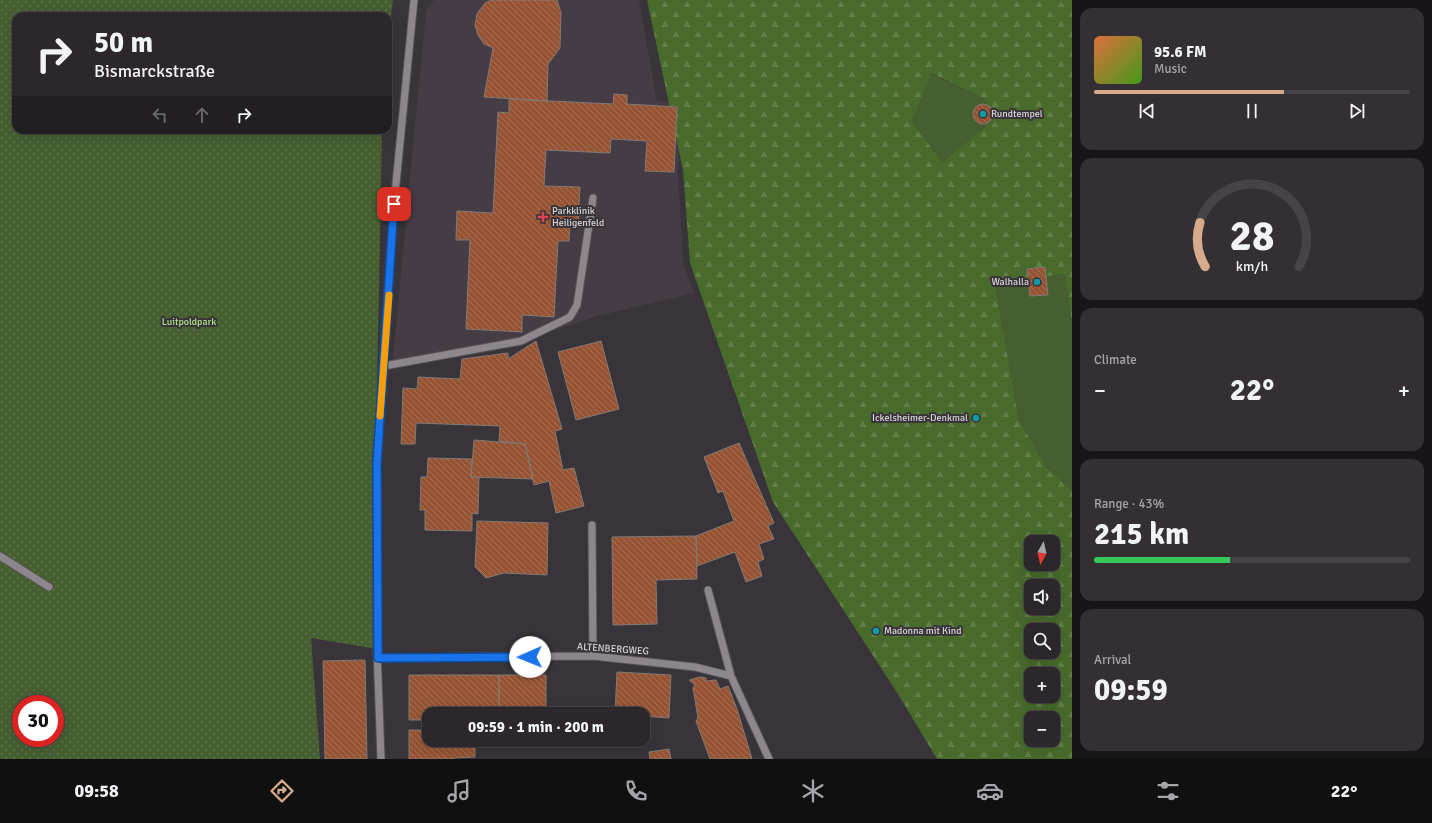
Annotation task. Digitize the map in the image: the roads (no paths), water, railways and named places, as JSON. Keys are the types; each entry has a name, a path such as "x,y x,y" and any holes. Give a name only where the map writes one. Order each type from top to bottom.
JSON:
{"street":[{"path":"381,759 378,658 377,463 394,204 414,0"},
{"path":"384,366 521,341 543,332 570,317 577,305 593,198"},
{"path":"592,525 593,656"},
{"path":"0,556 49,587"},
{"path":"708,590 731,676 769,759"},
{"name":"ALTENBERGWEG","path":"378,658 593,656 695,667 731,676"}],"place":[{"name":"Rundtempel","path":"983,114"},
{"name":"Parkklinik Heiligenfeld","path":"543,217"},
{"name":"Walhalla","path":"1037,282"},
{"name":"Ickelsheimer-Denkmal","path":"976,418"},
{"name":"Madonna mit Kind","path":"876,631"}],"park label":[{"name":"Luitpoldpark","path":"189,322"}]}
